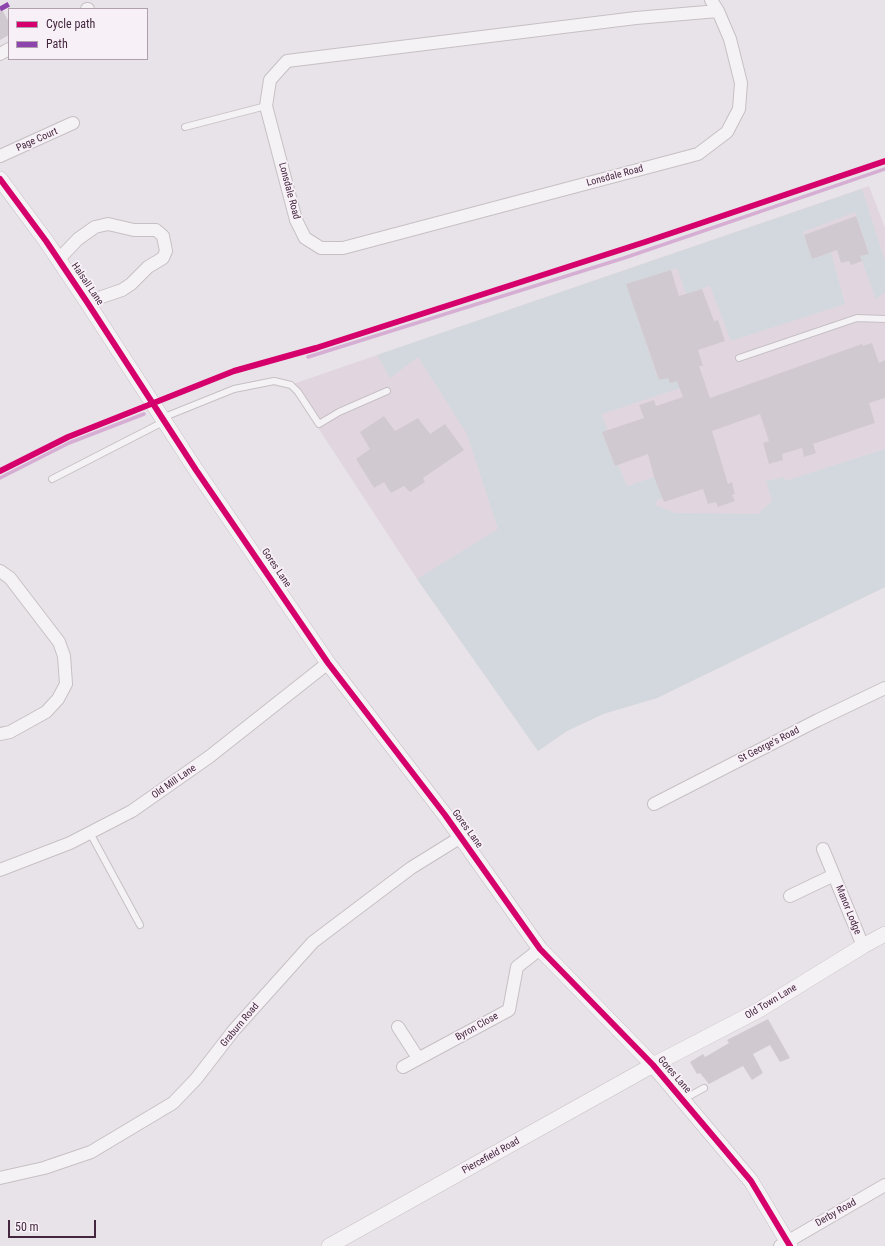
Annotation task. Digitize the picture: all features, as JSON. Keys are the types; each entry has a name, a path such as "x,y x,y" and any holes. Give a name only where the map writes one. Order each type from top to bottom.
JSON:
{"street":[{"name":"Lonsdale Road","path":"711,0 718,11 730,39 741,83 739,109 727,132 698,154 343,248 322,248 305,238 296,220 266,106 270,80 287,61 636,18 718,11"},
{"name":"Page Court","path":"0,156 73,123"},
{"name":"Halsall Lane","path":"0,179 87,302 152,403"},
{"path":"58,260 78,239 95,228 108,224 134,230 156,230 163,236 166,251 163,258 148,267 131,284 122,290 87,302"},
{"name":"Gores Lane","path":"152,403 328,663 462,837 540,949 653,1066 751,1181 786,1245"},
{"path":"0,572 10,578 59,642 64,656 66,684 58,699 46,712 10,732 0,734"},
{"name":"Old Mill Lane","path":"0,870 90,833 132,811 171,785 328,663"},
{"name":"St George's Road","path":"654,804 818,720 885,688"},
{"name":"Graburn Road","path":"0,1178 44,1168 91,1152 173,1103 196,1079 234,1030 313,942 411,868 462,837"},
{"name":"Manor Lodge","path":"823,849 863,946"},
{"name":"Manor Lodge","path":"790,896 834,875"},
{"name":"Old Town Lane","path":"653,1066 760,1010 885,934"},
{"name":"Byron Close","path":"403,1067 474,1030 508,1010 517,967 540,949"},
{"path":"398,1027 418,1058"},
{"name":"Piercefield Road","path":"329,1246 653,1066"},
{"name":"Derby Road","path":"786,1245 885,1185"}],"lane":[{"path":"185,127 266,106"},
{"path":"739,358 857,318 885,319"},
{"path":"52,479 164,420 234,389 274,381 291,385 298,392 319,424 339,412 387,391"},
{"path":"90,833 140,925"},
{"path":"682,1100 704,1088"}],"shaded area":[{"path":"869,186 885,228 885,587 657,698 603,714 567,731 538,751 417,579 290,385"},
{"path":"862,189 885,261 885,292 876,299 860,256 869,253 855,212 803,232 812,259 831,252 845,304 731,341 710,286 686,294 677,268 627,284 658,379 668,378 670,383 677,381 680,388 602,414 607,430 602,433 615,466 618,465 627,486 654,477 663,498 656,501 655,505 675,513 758,514 772,501 766,481 784,477 785,481 885,449 885,587 657,698 603,714 567,731 538,751 417,579 498,529 467,434 418,357 390,378 377,355"}],"building":[{"path":"0,6 8,20 8,36 0,40"},
{"path":"856,216 869,254 860,256 862,261 851,265 849,261 841,263 837,250 812,259 804,235"},
{"path":"671,270 679,296 702,289 714,321 718,320 725,341 698,350 703,366 699,366 710,398 862,344 863,346 872,343 879,363 885,360 885,398 869,403 875,423 813,444 816,453 804,457 802,448 782,454 783,460 769,464 763,443 769,441 760,414 712,431 728,484 732,482 735,494 732,495 735,501 718,507 716,502 708,504 703,489 664,502 654,477 648,454 615,466 602,432 644,418 639,405 654,400 656,406 683,397 677,381 670,383 668,378 659,380 626,284"},
{"path":"384,416 395,431 418,418 430,434 445,424 464,450 423,478 425,482 410,492 404,486 391,493 384,482 374,488 356,459 370,449 360,432"},
{"path":"768,1019 790,1058 780,1062 770,1045 753,1054 763,1073 752,1080 743,1066 709,1084 700,1073 697,1074 690,1062 703,1054 705,1057 729,1043 727,1040"}],"waterway":[{"path":"308,357 624,258 885,169"},
{"path":"0,478 69,443 144,414"}],"marked path":[{"path":"0,9 11,3"}],"cycle path":[{"path":"0,471 68,437 234,371 316,348 645,242 885,161"},
{"path":"0,179 46,241 196,470 328,663 445,815 540,949 653,1065 751,1181 790,1246"}]}
